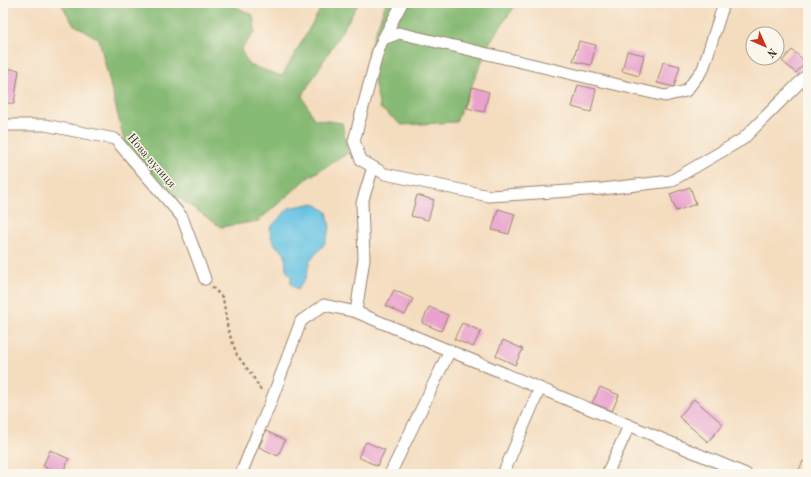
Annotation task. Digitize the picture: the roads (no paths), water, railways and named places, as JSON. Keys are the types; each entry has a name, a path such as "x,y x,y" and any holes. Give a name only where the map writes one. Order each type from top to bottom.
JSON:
{"street":[{"path":"402,3 378,51 354,141 361,160 385,174 489,196 602,189 671,182 743,139 808,74"},
{"path":"383,39 399,33 665,96 686,91 703,69 724,3"},
{"name":"Нова вулиця","path":"3,125 45,125 115,139 182,217 205,279"},
{"path":"356,312 364,259 362,203 373,167"},
{"path":"241,474 270,404 301,322 324,305 356,312 746,474"},
{"path":"390,474 450,350"},
{"path":"503,474 540,388"},
{"path":"607,474 629,426"}],"water":[{"path":"314,203 327,212 330,228 325,243 310,261 306,277 297,290 291,284 291,276 286,270 285,253 278,248 274,242 271,236 270,228 289,208"}]}
